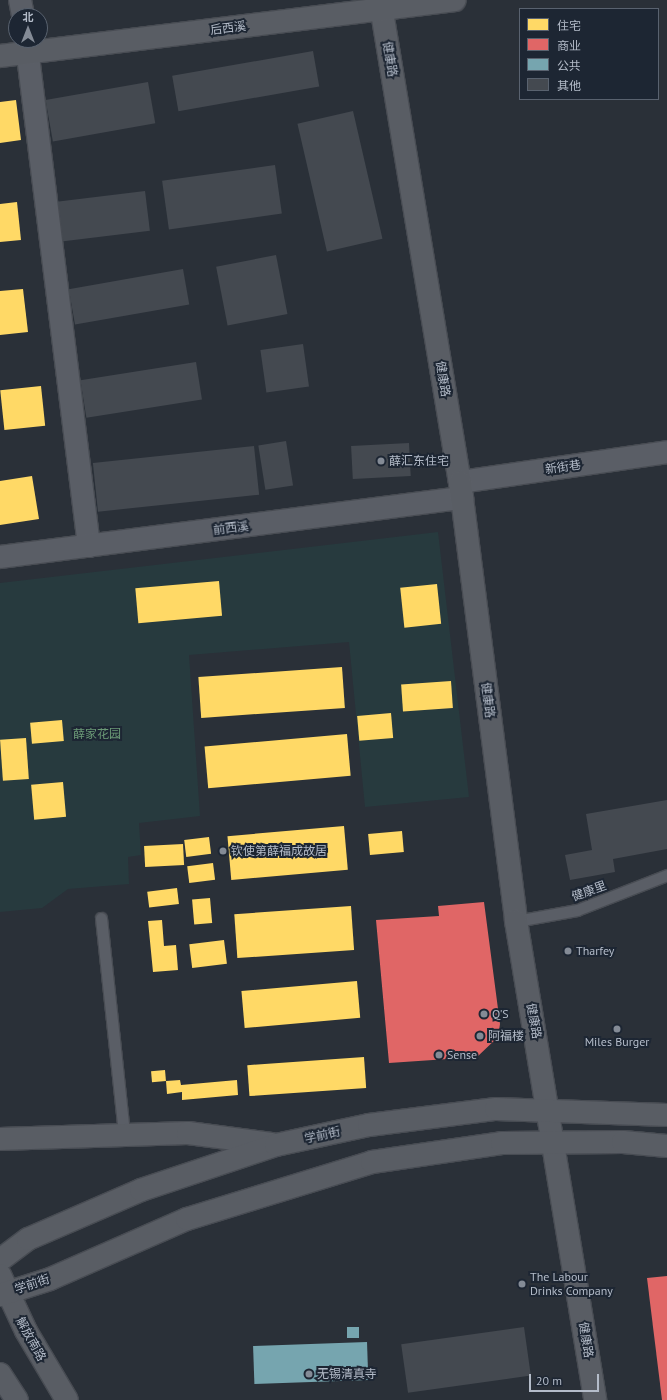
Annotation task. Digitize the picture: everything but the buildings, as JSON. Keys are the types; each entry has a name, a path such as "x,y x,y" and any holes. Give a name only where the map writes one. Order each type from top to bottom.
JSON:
{"street":[{"name":"后西溪","path":"48,44 381,5 455,0"},
{"name":"健康路","path":"381,5 461,490 516,921 549,1110 595,1400"},
{"name":"后西溪","path":"0,56 22,48"},
{"path":"27,48 89,546"},
{"name":"新街巷","path":"461,490 667,452"},
{"name":"前西溪","path":"0,557 89,546 461,490"},
{"name":"学前街","path":"0,1260 28,1239 141,1190 276,1145 369,1125 496,1109 667,1115"},
{"path":"0,1139 188,1133 276,1145"},
{"name":"学前街","path":"3,1288 50,1279 188,1219 372,1162 502,1143 554,1142 667,1146"},
{"name":"解放南路","path":"3,1288 67,1400"},
{"path":"0,1374 17,1400"}],"lane":[{"name":"健康里","path":"516,921 577,910 667,875"},
{"path":"100,918 124,1135"}],"green space":[{"name":"薛家花园","path":"438,532 469,797 365,807 349,642 189,655 200,816 139,823 141,855 128,857 129,884 68,889 42,908 0,912 0,583"}],"place":[{"name":"薛汇东住宅","path":"381,461"},
{"name":"钦使第薛福成故居","path":"223,851"},
{"name":"Tharfey","path":"568,951"},
{"name":"Q'S","path":"484,1014"},
{"name":"Miles Burger","path":"617,1029"},
{"name":"阿福楼","path":"480,1036"},
{"name":"Sense","path":"439,1055"},
{"name":"The Labour Drinks Company","path":"522,1284"},
{"name":"无锡清真寺","path":"309,1374"}]}
